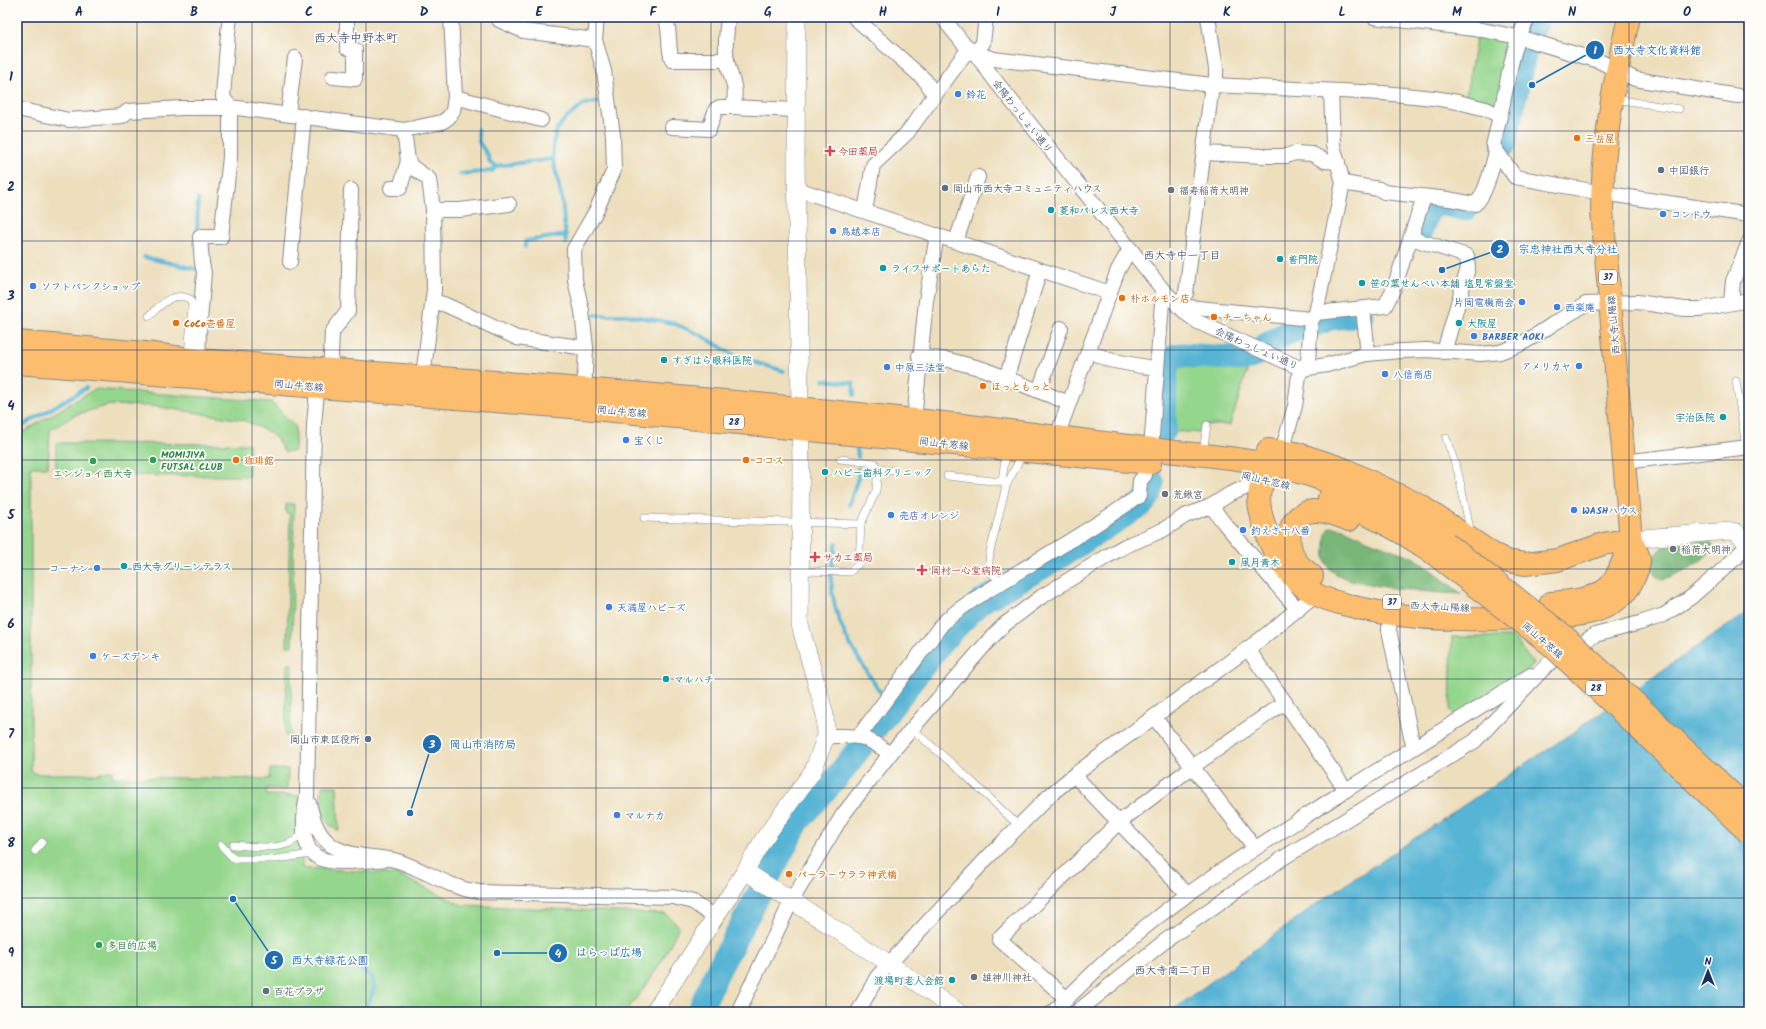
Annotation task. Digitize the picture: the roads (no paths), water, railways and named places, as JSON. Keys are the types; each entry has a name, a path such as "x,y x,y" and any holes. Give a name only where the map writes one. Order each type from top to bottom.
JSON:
{"main road":[{"name":"西大寺山陽線","path":"1274,465 1260,490 1260,506 1270,543 1276,556 1303,586 1316,594 1342,604 1390,615 1439,619 1489,620 1568,616 1597,611 1619,598 1629,588 1636,572 1639,560 1631,539 1602,211 1602,193 1606,145 1616,70 1629,17"},
{"name":"岡山牛窓線","path":"17,342 145,353 324,378"},
{"name":"岡山牛窓線","path":"17,363 324,378 801,418 1016,446 1150,451"},
{"name":"岡山牛窓線","path":"801,418 914,420 1016,446 1062,437 1150,451 1226,471 1274,465 1333,484 1379,503 1420,524 1440,548 1483,590 1550,644 1749,833"},
{"path":"1150,451 1205,435 1274,465 1305,456 1344,469 1419,505 1491,554 1507,561 1524,564 1558,560 1603,544 1631,539"},
{"name":"岡山牛窓線","path":"1274,465 1305,490 1352,507 1411,538 1440,548 1563,636 1749,810"},
{"name":"西大寺山陽線","path":"1411,538 1377,532 1336,514 1314,511 1301,515 1290,528 1289,544 1298,564 1317,580 1345,593 1391,602 1434,607 1498,608 1575,600 1597,594 1612,583 1621,567 1631,539"}],"street":[{"path":"193,360 198,332 204,273 200,237 221,236 230,157 230,107 223,97 230,17"},
{"path":"333,77 355,79 355,50 347,48 347,17"},
{"path":"17,109 69,120 122,116 128,111 230,107 404,130 442,122 448,118 453,111 455,97 451,17"},
{"path":"500,17 499,20 523,31 595,40"},
{"path":"584,399 586,348 582,311 575,280 574,249 596,211 614,170 613,135 604,71 595,40 597,17"},
{"path":"665,17 668,22 668,49 672,60 727,60"},
{"path":"728,17 727,60 736,95 733,107"},
{"path":"654,1012 715,918 749,874 767,835 813,771 826,736 825,715 800,629 799,571 801,418 796,110 797,17"},
{"path":"854,17 925,80 935,96"},
{"name":"会陽わっしょい通り","path":"942,17 962,43 975,53 994,79 1130,249 1178,306 1198,322 1302,369 1327,366 1345,359 1368,354 1426,350 1481,354 1500,352 1519,345 1586,304 1637,302 1684,309 1701,309 1749,300"},
{"path":"975,53 983,43 986,17"},
{"path":"1208,17 1216,69 1216,82 1212,85 1186,292 1178,306 1314,316 1336,310 1385,306 1394,288 1424,197"},
{"path":"1374,17 1482,30 1518,37 1599,62 1635,79 1738,96"},
{"path":"1529,17 1518,37 1493,146 1515,177 1602,193 1749,215"},
{"path":"865,211 870,175 873,165 907,134 964,55 969,52 994,59 1212,85 1434,98 1479,108 1500,116"},
{"path":"288,114 295,58"},
{"path":"738,1012 792,902 842,816 890,754 990,639 1041,598 1106,557 1125,546 1163,530 1185,516 1211,506 1274,465 1295,406 1300,375 1302,369 1308,361 1314,316 1343,184 1333,145 1331,91"},
{"path":"455,97 541,120"},
{"path":"672,126 709,129 716,109 720,107 796,110"},
{"path":"290,262 304,116"},
{"path":"400,188 408,162 404,130"},
{"path":"1343,184 1424,197 1449,198 1475,204 1478,201 1488,180 1496,152"},
{"path":"1204,153 1263,156 1286,156 1300,153 1312,154 1325,161 1338,162"},
{"path":"408,162 412,167 429,179 432,210 433,301 422,386"},
{"path":"956,241 978,177"},
{"path":"797,189 1110,292"},
{"path":"351,190 348,311 332,332 314,424 307,795 309,840 305,852 324,860 353,861 387,859"},
{"path":"432,210 460,210 509,204"},
{"path":"914,420 919,356 937,235"},
{"path":"1411,238 1467,256 1468,268 1444,352"},
{"path":"1731,303 1733,281 1749,242"},
{"path":"1062,437 1061,425 1118,270 1130,249"},
{"path":"1006,379 1040,270"},
{"path":"864,738 942,624 976,597 1105,520 1139,496 1140,481 1145,474 1150,451 1163,290"},
{"path":"433,301 453,308 513,337 538,342 586,348"},
{"path":"1363,308 1368,354"},
{"path":"1039,391 1061,328"},
{"path":"1089,351 1109,360 1157,369"},
{"path":"919,356 949,360 977,368 1070,402"},
{"path":"1624,462 1748,447"},
{"path":"1211,506 1298,610"},
{"path":"1053,1012 1119,949 1188,895 1256,848 1414,747 1594,635 1664,615 1690,598 1727,566 1749,544 1736,532 1730,531 1631,539"},
{"path":"858,1012 877,977 943,905 1019,826 1074,775 1298,610 1316,594"},
{"path":"1390,615 1389,630 1414,747"},
{"path":"1247,648 1346,790"},
{"path":"1077,1012 1165,941 1283,858 1475,741 1548,665"},
{"path":"1067,998 1000,939 1118,824 1192,767 1285,702"},
{"path":"1154,717 1256,848"},
{"path":"826,736 864,738 890,754"},
{"path":"1074,775 1118,824 1188,895"},
{"path":"308,825 335,847 351,853 402,862 466,890 479,892 673,897 693,902 715,918"},
{"path":"749,874 890,964 948,1009"}],"lane":[{"path":"1612,99 1679,109"},
{"path":"149,316 169,297 183,296 190,299 192,305 193,360"},
{"path":"1736,381 1748,447"},
{"path":"1446,438 1458,472 1472,540"},
{"path":"1000,584 997,578 988,571 990,552 1004,484 1016,446"},
{"path":"1004,484 1016,446"},
{"path":"799,571 850,572 859,563 861,524 876,491 878,469 876,463 840,459"},
{"path":"878,469 894,471"},
{"path":"947,476 1004,484"},
{"path":"644,518 861,524"},
{"path":"912,730 963,773 1019,826"},
{"path":"233,846 284,846 296,841 308,825"},
{"path":"36,851 42,842"},
{"path":"221,845 234,859 277,859 305,852"}],"water":[{"path":"1749,611 1749,1012 1170,1012 1315,905 1576,730"}],"waterway":[{"path":"1531,31 1540,17"},
{"path":"1504,145 1526,46"},
{"path":"566,243 562,199 553,159 553,144 557,129 564,120 584,104 603,101"},
{"path":"478,129 479,142 488,156 490,163 496,166 553,159"},
{"path":"460,174 493,171 496,166"},
{"path":"197,235 198,199"},
{"path":"1419,236 1426,214 1429,208 1433,205 1444,204 1466,209"},
{"path":"525,247 525,241 566,235"},
{"path":"144,257 200,270"},
{"path":"590,315 627,315 673,323 701,335 737,357 784,371"},
{"path":"1316,324 1330,318 1361,315"},
{"path":"1265,346 1287,333 1305,326"},
{"path":"1164,431 1165,377 1166,369 1171,359 1181,355 1245,359 1255,355"},
{"path":"824,380 853,383 854,395"},
{"path":"17,429 86,388"},
{"path":"857,449 858,457"},
{"path":"849,505 858,478 858,469"},
{"path":"699,1012 717,972 798,821 838,776 942,641 980,602 1056,559 1142,504 1148,497 1152,482"},
{"path":"836,543 831,579 836,612 848,641 883,696"},
{"path":"361,970 373,978 374,983 374,988 364,1012"},
{"path":"403,1005 414,1012"}],"place":[{"name":"西大寺文化資料館","path":"1532,85"},
{"name":"鈴花","path":"958,94"},
{"name":"三岳屋","path":"1577,138"},
{"name":"今田薬局","path":"830,151"},
{"name":"中国銀行","path":"1661,170"},
{"name":"岡山市西大寺コミュニティハウス","path":"945,188"},
{"name":"福寿稲荷大明神","path":"1171,190"},
{"name":"菱和パレス西大寺","path":"1051,210"},
{"name":"コンドウ","path":"1663,214"},
{"name":"鳥越本店","path":"833,231"},
{"name":"普門院","path":"1280,259"},
{"name":"ライフサポートあらた","path":"883,268"},
{"name":"宗忠神社西大寺分社","path":"1442,270"},
{"name":"笹の葉せんべい本舗 塩見常盤堂","path":"1362,283"},
{"name":"ソフトバンクショップ","path":"33,286"},
{"name":"朴ホルモン店","path":"1122,298"},
{"name":"片岡電機商会","path":"1522,302"},
{"name":"西楽庵","path":"1557,307"},
{"name":"チーちゃん","path":"1214,317"},
{"name":"CoCo壱番屋","path":"176,323"},
{"name":"大阪屋","path":"1459,323"},
{"name":"BARBER AOKI","path":"1474,336"},
{"name":"すぎはら眼科医院","path":"664,360"},
{"name":"アメリカヤ","path":"1579,366"},
{"name":"中原三法堂","path":"887,367"},
{"name":"八信商店","path":"1385,374"},
{"name":"ほっともっと","path":"983,386"},
{"name":"宇治医院","path":"1723,417"},
{"name":"宝くじ","path":"626,440"},
{"name":"MOMIJIYA FUTSAL CLUB","path":"153,460"},
{"name":"珈琲館","path":"236,460"},
{"name":"ココス","path":"746,460"},
{"name":"エンジョイ西大寺","path":"93,461"},
{"name":"ハピー歯科クリニック","path":"825,472"},
{"name":"荒鍬宮","path":"1165,494"},
{"name":"WASHハウス","path":"1574,510"},
{"name":"売店オレンジ","path":"891,515"},
{"name":"釣えさ十八番","path":"1243,530"},
{"name":"稲荷大明神","path":"1673,549"},
{"name":"サカエ薬局","path":"815,557"},
{"name":"風月青木","path":"1232,562"},
{"name":"西大寺グリーンテラス","path":"124,566"},
{"name":"コーナン","path":"97,568"},
{"name":"岡村一心堂病院","path":"922,570"},
{"name":"天満屋ハピーズ","path":"609,607"},
{"name":"ケーズデンキ","path":"93,656"},
{"name":"マルハチ","path":"666,679"},
{"name":"岡山市東区役所","path":"368,739"},
{"name":"岡山市消防局","path":"410,813"},
{"name":"マルナカ","path":"617,815"},
{"name":"パーラーウララ神武橋","path":"789,874"},
{"name":"西大寺緑花公園","path":"233,899"},
{"name":"多目的広場","path":"99,945"},
{"name":"はらっぱ広場","path":"497,953"},
{"name":"雄神川神社","path":"974,977"},
{"name":"渡場町老人会館","path":"952,980"},
{"name":"百花プラザ","path":"266,991"}],"district":[{"name":"西大寺中野本町","path":"356,38"},
{"name":"西大寺中一丁目","path":"1182,255"},
{"name":"西大寺南二丁目","path":"1173,970"}]}
